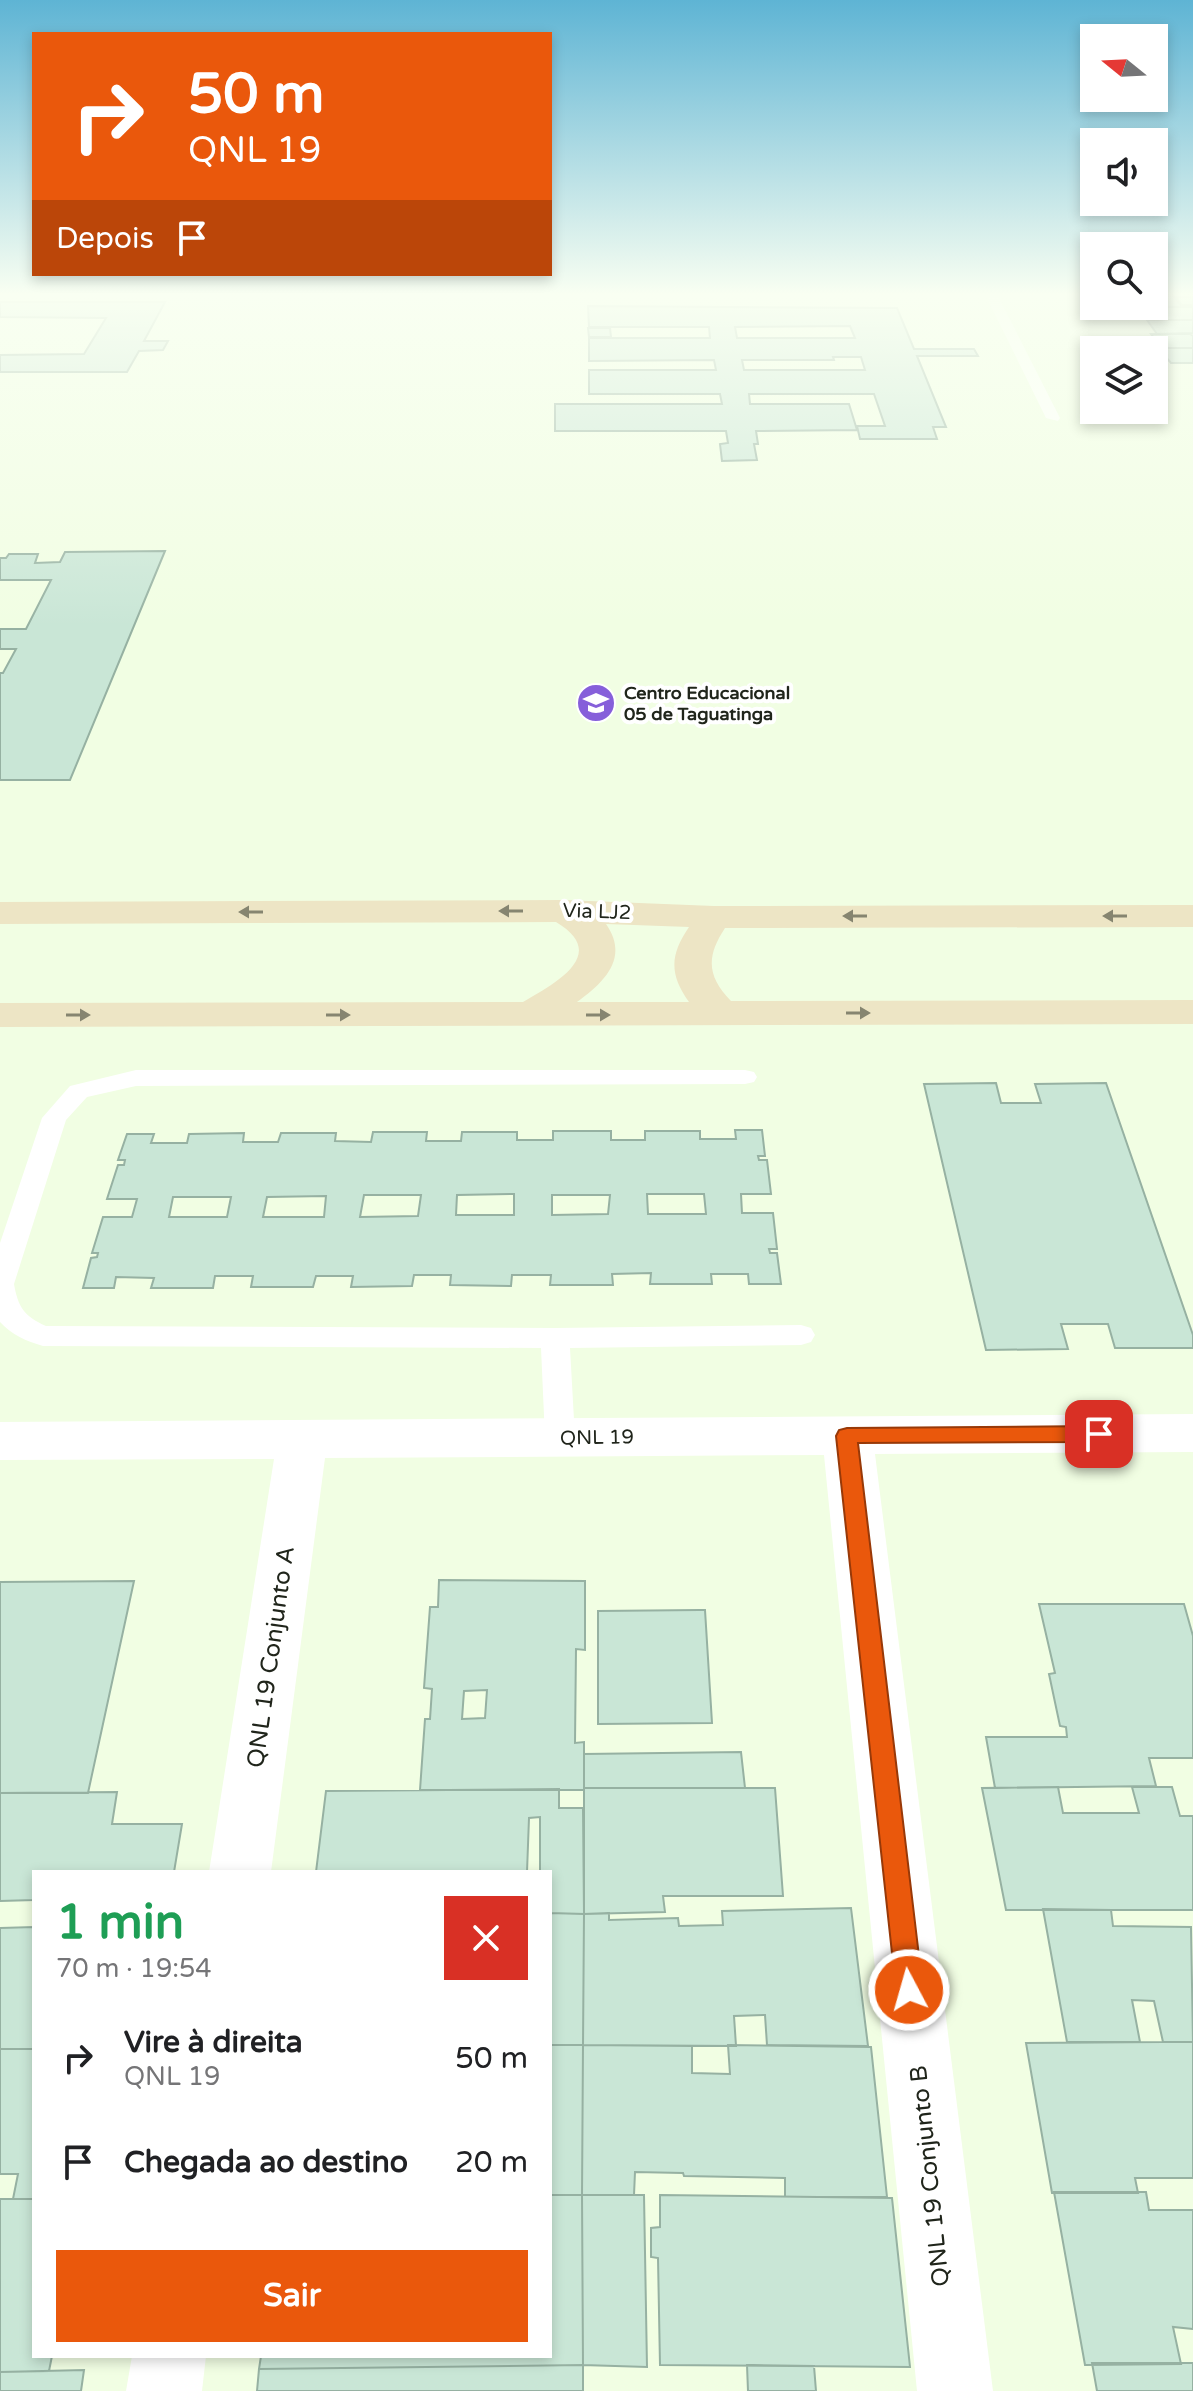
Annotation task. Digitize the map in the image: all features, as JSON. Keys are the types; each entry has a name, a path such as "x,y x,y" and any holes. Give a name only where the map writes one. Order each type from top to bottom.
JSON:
{"main road":[{"name":"Via LJ2","path":"0,913 564,911 714,917 1193,916"},
{"path":"529,1015 569,992 592,969 597,948 592,929 564,911"},
{"path":"714,917 696,943 689,964 698,990 721,1014"},
{"path":"0,1015 1193,1012"}],"street":[{"name":"QNL 19","path":"0,1441 1193,1433"},
{"name":"QNL 19 Conjunto B","path":"847,1436 955,2391"},
{"name":"QNL 19 Conjunto A","path":"240,1870 302,1441"},
{"path":"164,2391 169,2358"}],"lane":[{"path":"1046,404 1053,418"},
{"path":"745,1077 136,1078 79,1091 54,1118 0,1284 4,1308 20,1326 43,1336 555,1338 801,1335"},
{"path":"555,1338 560,1438"}],"building":[{"path":"555,404 849,404 857,430 756,431 758,444 754,444 757,460 722,461 720,444 728,443 726,431 555,431"},
{"path":"877,404 936,404 946,427 933,427 937,439 860,439 857,426 885,426"},
{"path":"165,551 70,780 0,780 0,673 3,673 16,649 0,649 0,629 26,629 51,580 0,580 0,558 6,558 9,554 38,554 35,563 60,562 65,552"},
{"path":"996,1083 1001,1103 1041,1103 1035,1084 1106,1083 1193,1335 1193,1348 1115,1348 1108,1324 1061,1324 1068,1349 986,1350 924,1084"},
{"path":"735,1130 762,1130 765,1156 758,1156 759,1160 767,1160 771,1194 741,1194 742,1213 773,1213 777,1249 769,1249 770,1253 777,1253 781,1284 749,1284 748,1274 711,1274 712,1284 650,1284 651,1273 612,1274 613,1285 550,1285 551,1275 512,1275 511,1286 450,1285 451,1275 414,1275 412,1286 351,1287 353,1276 316,1276 313,1287 251,1287 253,1276 215,1276 213,1288 151,1288 154,1278 116,1277 114,1288 83,1288 91,1258 97,1257 98,1253 92,1253 103,1217 132,1217 137,1199 107,1199 118,1165 124,1165 125,1160 118,1160 127,1134 154,1134 151,1143 187,1143 189,1134 244,1133 243,1142 278,1142 281,1133 336,1133 335,1141 371,1142 373,1132 427,1132 426,1141 461,1141 462,1132 517,1132 517,1140 553,1140 553,1131 611,1131 611,1140 645,1140 645,1131 700,1131 700,1139 736,1139","holes":["514,1194 514,1215 456,1215 457,1195","647,1194 704,1194 706,1214 648,1214","364,1195 421,1195 418,1216 360,1217","552,1195 610,1195 608,1214 552,1215","326,1196 324,1217 263,1217 267,1197","173,1197 231,1197 227,1217 169,1217"]},
{"path":"439,1580 585,1581 585,1650 576,1649 575,1743 584,1742 584,1790 420,1790 425,1719 430,1719 432,1689 424,1688 430,1607 438,1607","holes":["487,1690 485,1718 462,1719 464,1691"]},
{"path":"134,1581 88,1793 0,1793 0,1582"},
{"path":"1039,1604 1184,1604 1193,1636 1193,1758 1149,1758 1156,1786 995,1788 986,1737 1067,1737 1066,1727 1060,1726 1049,1674 1055,1673"},
{"path":"705,1610 712,1723 598,1724 598,1611"},
{"path":"741,1752 745,1788 584,1788 584,1754"},
{"path":"1058,1787 1063,1813 1139,1813 1132,1787 1172,1787 1180,1816 1193,1816 1193,1910 1006,1910 982,1788"},
{"path":"584,1788 775,1788 783,1896 663,1896 665,1912 584,1914"},
{"path":"559,1789 559,1808 583,1808 584,1914 552,1913 552,1870 540,1870 540,1817 529,1818 527,1870 316,1870 326,1791"},
{"path":"117,1792 112,1824 182,1824 174,1870 32,1870 32,1900 0,1901 0,1793"},
{"path":"851,1908 868,2046 767,2045 765,2015 734,2016 736,2046 583,2045 584,1914 609,1913 609,1920 678,1918 679,1926 723,1925 722,1911"},
{"path":"1043,1909 1111,1910 1113,1926 1191,1927 1193,2042 1163,2042 1154,2001 1132,2000 1140,2042 1067,2042"},
{"path":"552,1913 584,1914 583,2045 552,2045"},
{"path":"32,1927 32,2049 0,2049 0,1928"},
{"path":"1193,2042 1193,2178 1135,2178 1138,2193 1052,2193 1026,2043"},
{"path":"552,2045 583,2045 582,2195 552,2195"},
{"path":"583,2045 692,2046 692,2073 730,2074 728,2045 871,2047 887,2197 785,2197 785,2178 635,2172 634,2195 582,2195"},
{"path":"0,2049 32,2049 32,2199 13,2199 18,2174 0,2174"},
{"path":"1054,2192 1146,2192 1149,2210 1193,2210 1193,2329 1173,2327 1181,2364 1085,2365"},
{"path":"552,2195 582,2195 583,2365 259,2369 261,2358 552,2358"},
{"path":"582,2195 644,2195 647,2367 583,2365"},
{"path":"660,2195 892,2198 910,2367 660,2365 658,2258 651,2257 651,2228 660,2227"},
{"path":"0,2199 32,2199 32,2358 52,2358 49,2371 0,2372"},
{"path":"1092,2363 1193,2363 1193,2391 1097,2391"},
{"path":"583,2365 583,2391 257,2391 259,2369"},
{"path":"747,2365 814,2366 816,2391 748,2391"},
{"path":"84,2370 81,2391 0,2391 0,2372"}],"place":[{"name":"Centro Educacional 05 de Taguatinga","path":"596,703"}],"route":[{"path":"909,1990 847,1436 1099,1434"}]}
